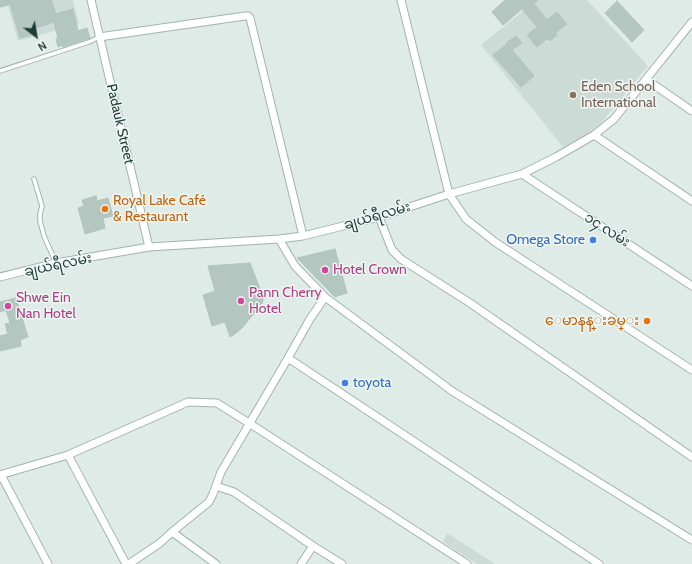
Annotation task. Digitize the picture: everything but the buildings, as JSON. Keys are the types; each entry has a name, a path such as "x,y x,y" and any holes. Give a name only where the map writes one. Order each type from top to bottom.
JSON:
{"street":[{"name":"Padauk Street","path":"91,0 149,247"},
{"path":"401,0 449,194 466,219 495,242 692,370"},
{"path":"99,37 248,16 250,18 303,236"},
{"name":"ချယ်ရီလမ်း","path":"0,277 56,263 149,247 279,239 303,236 380,218 449,194 522,174 594,135 614,119 647,80 692,22"},
{"path":"647,80 692,111"},
{"path":"594,135 692,201"},
{"name":"၁၄ လမ်း","path":"522,174 692,286"},
{"path":"380,218 392,250 401,259 470,303 692,457"},
{"path":"279,239 295,266 325,297 452,391 692,540"},
{"path":"68,455 128,564 160,543 209,502 221,472 310,319 325,297"},
{"path":"288,358 599,564"},
{"path":"48,564 0,474 68,455 188,402 217,403 467,564"},
{"path":"216,486 234,492 342,564"},
{"path":"172,532 216,564"},
{"path":"301,564 313,546"}],"lane":[{"path":"0,71 89,42 99,37"},
{"path":"34,179 42,206 40,221 44,236 56,263"}],"shaded area":[{"path":"0,0 73,0 79,24 18,41 8,6 0,8"},
{"name":"Eden School International","path":"539,0 587,0 648,66 601,123 585,136 563,147 481,45 533,3"},
{"path":"447,533 495,564 477,564 443,542"}],"place":[{"name":"Eden School International","path":"573,95"},
{"name":"Royal Lake Café & Restaurant","path":"105,209"},
{"name":"Omega Store","path":"593,240"},
{"name":"Hotel Crown","path":"325,270"},
{"name":"Pann Cherry Hotel","path":"241,301"},
{"name":"Shwe Ein Nan Hotel","path":"8,306"},
{"name":"ေမာနန္းခမ္း","path":"647,321"},
{"name":"toyota","path":"345,383"}]}
